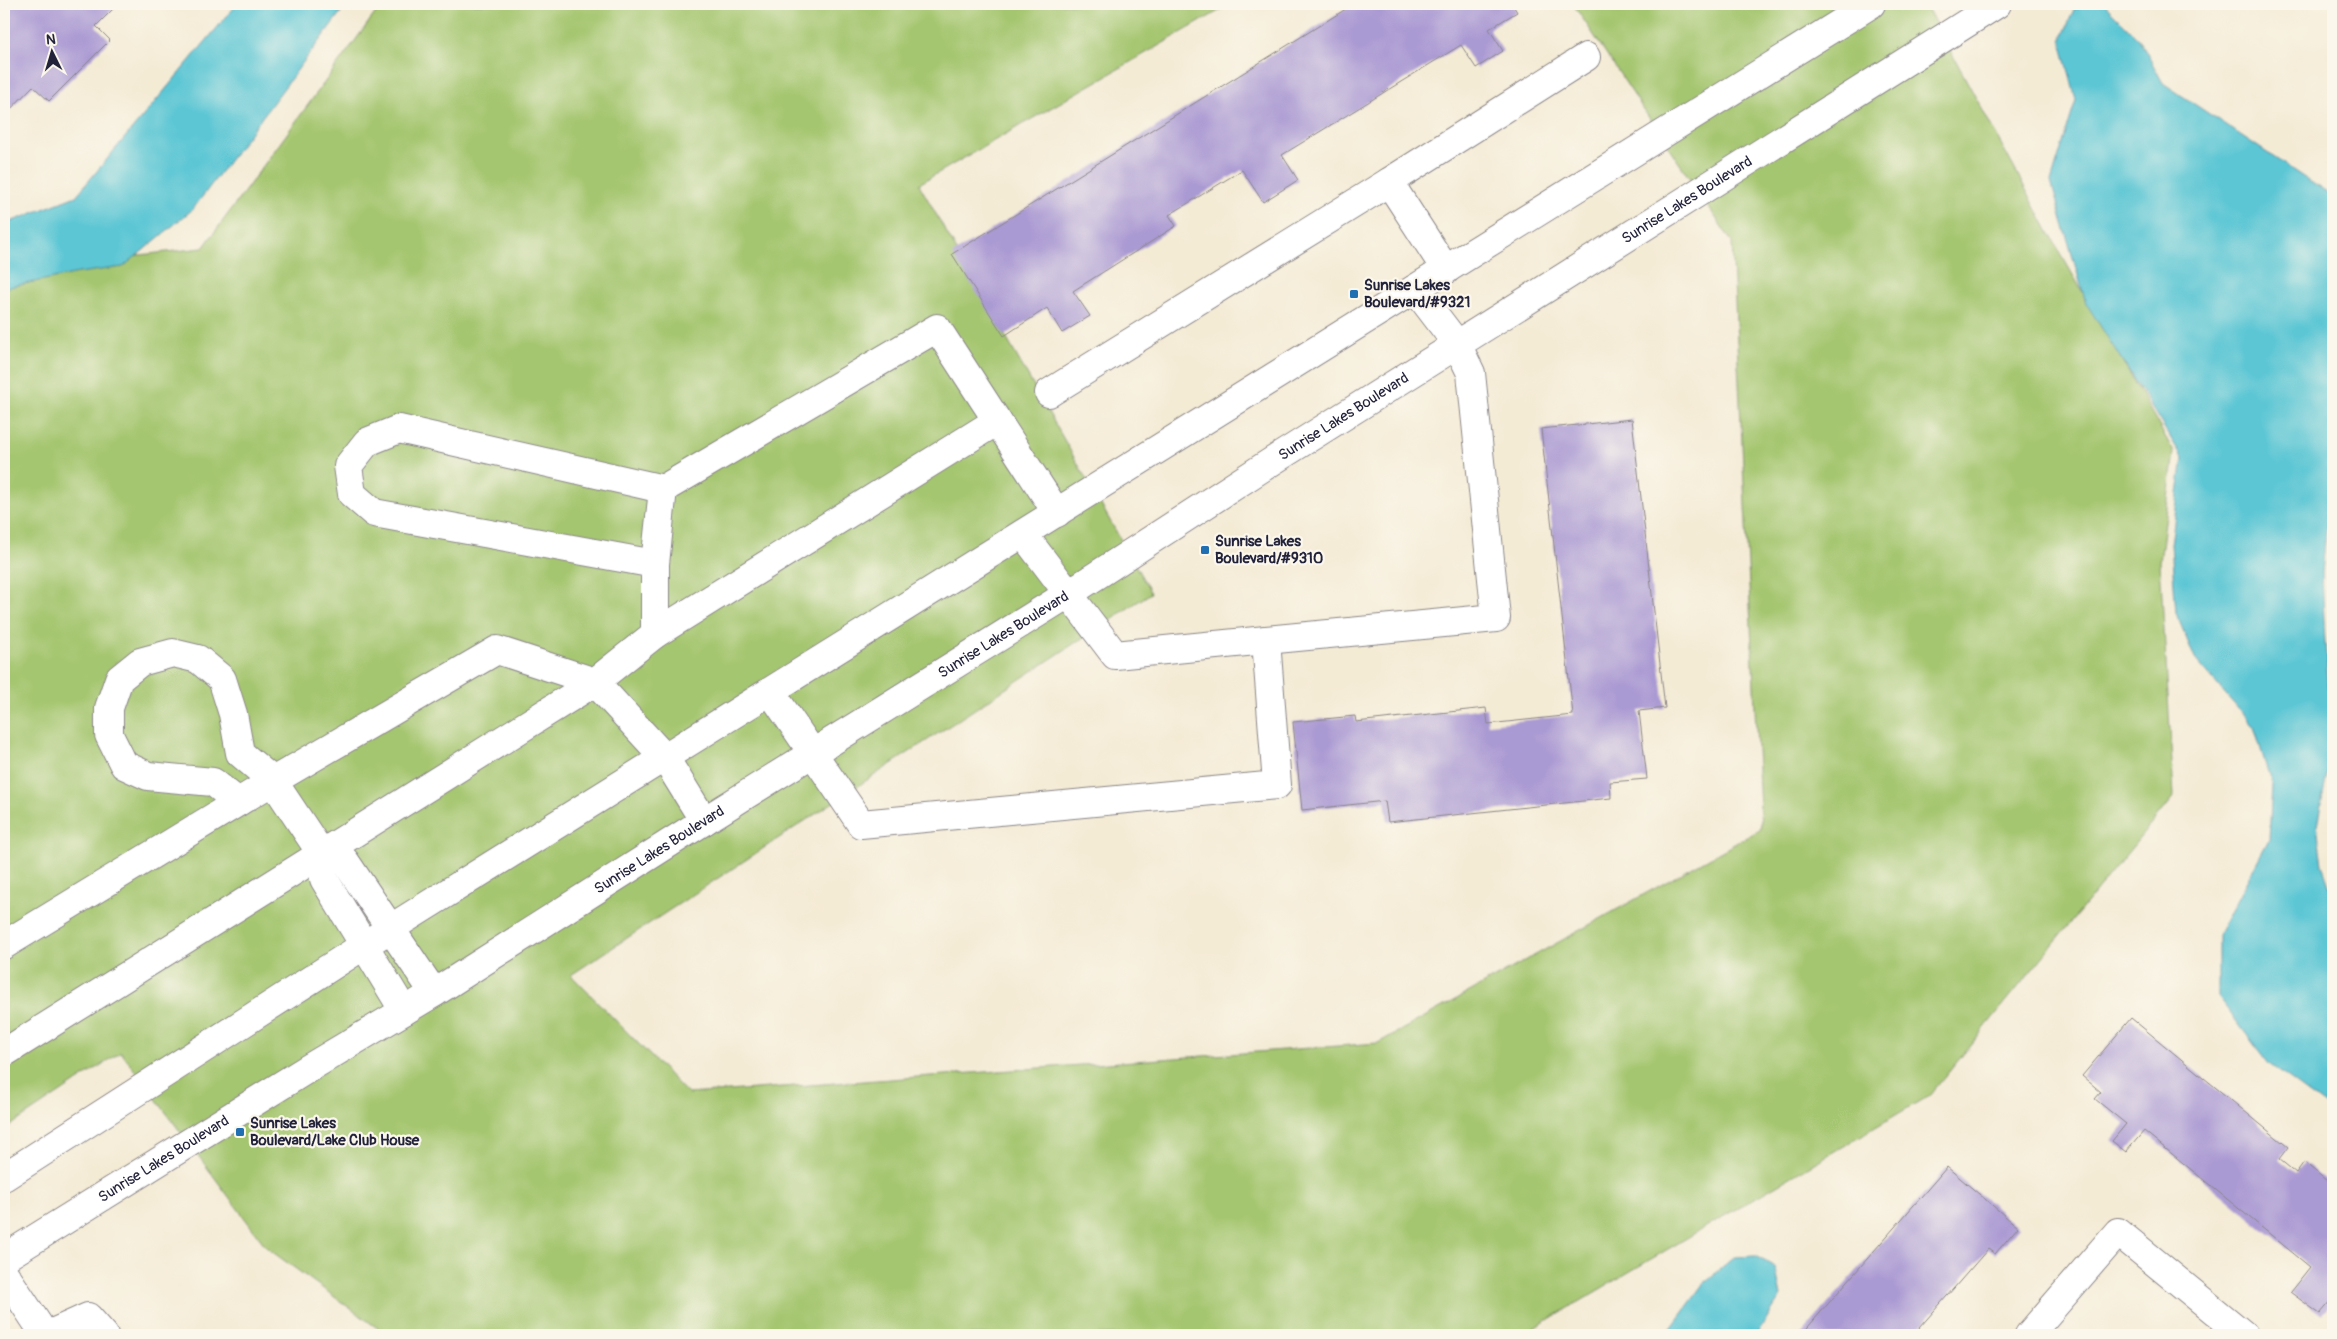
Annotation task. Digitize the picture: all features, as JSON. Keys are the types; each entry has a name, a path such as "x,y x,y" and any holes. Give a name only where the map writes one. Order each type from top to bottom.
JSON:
{"street":[{"path":"4,1177 391,928 1871,4"},
{"name":"Sunrise Lakes Boulevard","path":"4,1258 309,1068 434,993 704,821 1068,594 1271,462 1997,4"},
{"path":"1049,392 1586,57"},
{"path":"1388,182 1446,270"},
{"path":"1023,534 1115,655 1496,618 1471,373 1457,344 1415,289"},
{"path":"655,564 374,513 352,494 348,466 366,442 399,429 663,489 937,328 1057,513"},
{"path":"4,1053 595,682 655,634 997,421"},
{"path":"655,634 655,564 663,489"},
{"path":"770,692 861,824 1277,785 1266,640"},
{"path":"4,945 273,780 497,650 595,682 665,758 704,821"},
{"path":"238,802 213,782 148,776 124,764 109,735 109,708 119,679 140,662 173,653 198,659 222,680 233,714 240,753 273,780 321,854 324,879 404,1011"},
{"path":"321,854 345,861 434,993"},
{"path":"2029,1335 2118,1232 2244,1335"},
{"path":"4,1273 47,1335 88,1317 104,1335"}],"green space":[{"path":"382,4 1231,4 919,184 1151,593 571,975 688,1094 1378,1043 1761,829 1732,242 1573,4 1925,4 2057,247 2174,452 2160,562 2174,796 1930,1095 1522,1335 387,1335 267,1248 121,1052 4,1130 4,270 203,248"}],"water":[{"path":"237,4 347,4 193,209 123,267 79,273 4,288 4,222 10,222 76,196"},
{"path":"2092,4 2104,4 2139,39 2163,83 2333,197 2333,504 2327,520 2322,573 2333,744 2317,825 2322,865 2333,897 2333,1111 2269,1064 2218,997 2218,935 2269,839 2272,785 2254,727 2195,659 2176,613 2171,544 2183,458 2086,303 2051,182 2076,100 2061,41 2074,9"},
{"path":"1755,1256 1775,1267 1781,1296 1756,1335 1666,1335 1706,1281 1734,1257"}],"building":[{"path":"11,4 118,4 96,26 110,40 49,101 33,86 4,116 4,11"},
{"path":"1354,4 1512,4 1517,12 1489,29 1503,51 1476,68 1461,45 1282,155 1298,180 1263,202 1242,170 1169,215 1176,226 1073,291 1090,316 1062,333 1047,308 1004,336 952,254"},
{"path":"1632,419 1665,708 1639,711 1647,779 1610,782 1611,798 1388,822 1385,801 1302,810 1293,722 1355,716 1356,722 1486,708 1488,724 1573,715 1541,429"},
{"path":"2131,1018 2288,1147 2279,1159 2296,1173 2304,1162 2333,1186 2333,1299 2320,1314 2290,1292 2310,1267 2144,1131 2126,1152 2112,1141 2126,1124 2095,1099 2101,1092 2082,1076"},
{"path":"1947,1167 2018,1227 1995,1254 1988,1249 1913,1335 1801,1335"}],"place":[{"name":"Sunrise Lakes Boulevard/#9321","path":"1354,294"},
{"name":"Sunrise Lakes Boulevard/#9310","path":"1205,550"},
{"name":"Sunrise Lakes Boulevard/Lake Club House","path":"240,1132"}]}
